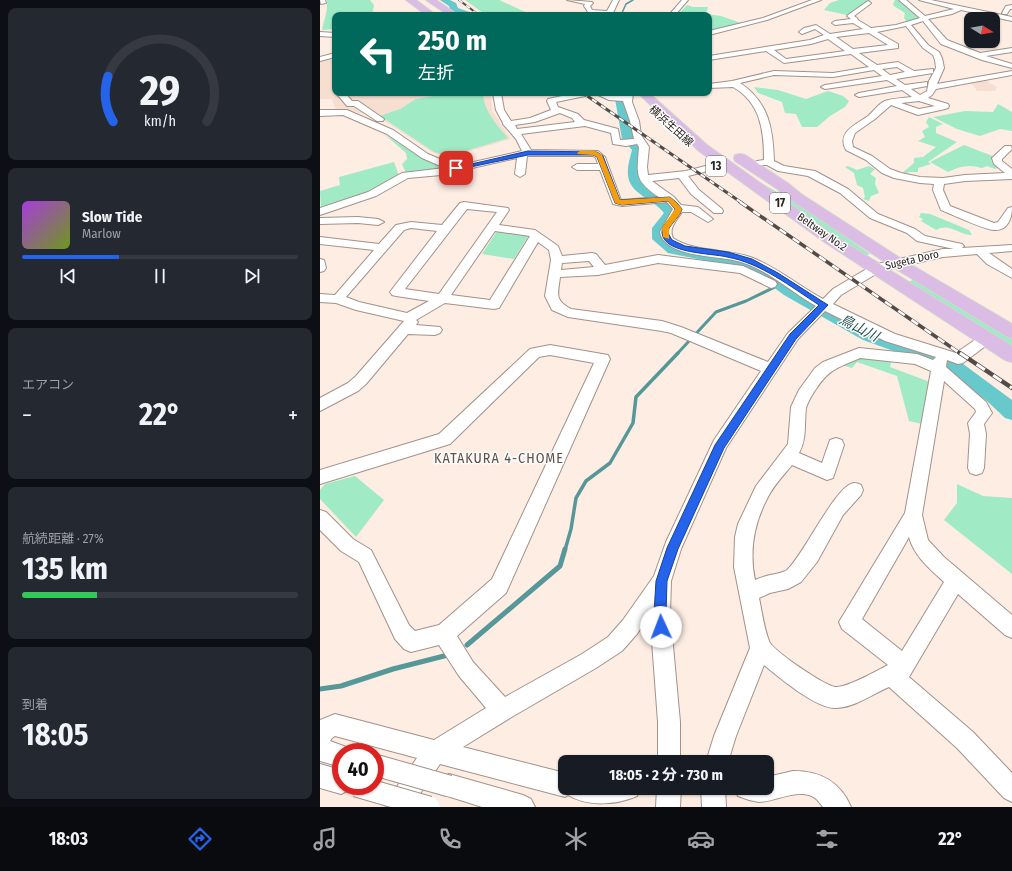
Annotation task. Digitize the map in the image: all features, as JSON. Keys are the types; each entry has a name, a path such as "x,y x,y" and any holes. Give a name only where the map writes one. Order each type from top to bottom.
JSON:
{"main road":[{"path":"410,0 428,12"},
{"path":"417,0 435,12"},
{"path":"424,0 443,12"},
{"path":"430,0 449,12"},
{"name":"横浜生田線","path":"631,96 717,166 812,230 828,238"},
{"name":"Beltway No.2","path":"646,96 703,148 739,166 777,189 796,197 897,263 1012,332"},
{"name":"Beltway No.2","path":"654,96 685,124 828,238 1012,355"},
{"name":"横浜生田線","path":"662,96 700,129"},
{"name":"13","path":"731,152 739,166"}],"street":[{"path":"570,0 590,3 587,6 590,11 594,12"},
{"path":"610,12 616,0"},
{"path":"675,12 685,0"},
{"path":"815,11 819,0"},
{"path":"712,33 723,31 819,0"},
{"path":"902,0 925,19 941,39 976,55 1012,66"},
{"path":"922,0 961,8 978,8 985,12"},
{"path":"771,51 784,62 895,46 850,16 868,3"},
{"path":"1008,14 1008,7 1012,6"},
{"path":"771,51 810,39 897,27 935,15 953,12 961,8"},
{"path":"782,13 793,16"},
{"path":"1000,16 1012,19"},
{"path":"854,20 835,20 850,33 875,49"},
{"path":"833,75 873,106 927,96 932,88 933,80 940,67 936,54 924,46 907,24"},
{"path":"802,32 816,25"},
{"path":"816,25 829,36 919,98 945,106 918,112 892,103"},
{"path":"810,39 816,25"},
{"path":"320,34 332,35"},
{"path":"810,39 818,47 830,55"},
{"path":"712,56 791,42"},
{"path":"712,57 818,47"},
{"path":"928,48 957,47"},
{"path":"976,55 1012,50"},
{"path":"320,59 332,56"},
{"path":"733,84 738,81 774,73 833,75 898,64 913,74"},
{"path":"825,87 930,71"},
{"path":"932,88 1012,73"},
{"path":"712,86 733,84 739,86 757,103 765,118 768,129 769,162"},
{"path":"859,95 924,84"},
{"path":"343,96 350,104 355,103 432,154 468,166"},
{"path":"497,96 507,124 525,142 525,154 520,174"},
{"path":"565,96 551,100 555,109 575,116 582,124"},
{"path":"607,96 616,99 626,96"},
{"path":"630,96 629,112 634,118 636,134 644,147 642,171 644,179 663,200 678,209 698,209 708,219"},
{"path":"873,106 872,117 855,127 849,136 847,143 849,148 869,158 886,171 898,176 920,180 939,181 1012,175"},
{"path":"507,124 532,120 557,110"},
{"path":"320,113 344,112 390,132 424,156 456,168"},
{"path":"514,132 582,124 615,132 616,142 626,143 639,141"},
{"path":"1008,148 997,158 997,162 1012,175"},
{"path":"320,212 372,194 406,175 441,172 525,154 595,153 600,156 617,202 622,203 663,200"},
{"path":"739,166 769,162 781,169 811,173 844,191 874,216 911,231 921,239 932,242 958,245 963,251"},
{"path":"644,179 680,174 717,166"},
{"path":"577,167 604,167"},
{"path":"680,174 695,192 718,211"},
{"path":"939,181 938,190 945,208 994,227 1002,224 1012,210"},
{"path":"320,405 353,387 361,380 407,324 442,299 504,210 464,205 396,292 442,299 494,305 536,234"},
{"path":"678,209 677,214 666,228 665,233 670,242 683,248 728,254 750,260 775,274 819,310"},
{"path":"344,242 366,220"},
{"path":"320,221 366,220 378,222"},
{"path":"338,299 400,227 411,225 445,229"},
{"path":"492,227 531,232 536,234 554,248 557,260 556,274 550,296 557,308 568,313 662,326 695,337 771,369"},
{"path":"320,241 344,242 383,248"},
{"name":"Sugeta Doro","path":"662,581 672,548 720,445 793,336 819,310 843,288 877,268 943,253 1012,248"},
{"path":"979,250 991,261 1012,274"},
{"path":"557,260 592,257 602,269"},
{"path":"556,274 598,271 658,259 743,270 819,310 854,322 903,343 940,361 981,406 984,413 976,424 978,434 976,468"},
{"path":"320,263 320,268"},
{"path":"320,298 338,299 407,324 435,330"},
{"path":"719,755 725,736 760,648 743,567 744,537 747,524 762,491 789,456 796,444 799,407 804,394 820,372 828,366 859,353 940,361 958,359 987,338"},
{"path":"320,477 444,439 535,352 550,350 603,359 499,586 444,634 411,642 402,632 365,556 347,545 320,518"},
{"path":"940,361 913,515 849,622 898,670 1012,790"},
{"path":"789,456 827,473 836,445"},
{"path":"749,593 767,584 780,583 794,576 806,560 832,516 847,496 855,490"},
{"path":"913,515 920,544 936,563 1012,628"},
{"path":"760,648 792,675 822,694 836,698 848,695 898,670 956,580"},
{"path":"396,807 435,752 502,710 589,661 615,644 630,627 662,581"},
{"path":"662,581 660,613 669,722 669,755"},
{"path":"444,634 466,669 502,710"},
{"path":"320,737 324,730 335,725 558,783"},
{"path":"320,750 332,753"},
{"path":"384,768 523,807"},
{"path":"320,776 332,779"},
{"path":"774,787 794,783 807,783 821,787 839,807"},
{"path":"384,794 429,807"},
{"path":"668,807 669,795"},
{"path":"713,795 714,807"}],"shaded area":[{"path":"332,58 332,96 491,96 492,111 511,139 449,157 432,152 377,116 344,110 336,111 332,99 320,99 320,61"},
{"path":"985,80 997,87 995,91 977,91 971,82"}],"green space":[{"path":"327,0 370,0 374,5 373,12 332,12 332,29 322,30"},
{"path":"465,0 499,0 525,12 482,12"},
{"path":"839,0 871,0 847,15 824,10 830,3"},
{"path":"895,0 901,0 923,19 908,23 904,18 905,13 894,6 893,4"},
{"path":"687,5 693,7 708,7 707,12 680,12"},
{"path":"712,15 721,16 741,23 718,31 712,31"},
{"path":"754,87 778,90 806,99 828,91 843,96 849,101 845,107 830,116 817,127 802,127 796,114 785,113 782,102 758,93"},
{"path":"434,96 484,96 485,105 495,123 508,138 450,156 434,152 380,116 400,109 416,99"},
{"path":"998,104 1012,112 1012,131 1000,129 980,136 957,129 933,117 965,111 993,112"},
{"path":"929,117 943,124 936,127 936,133 957,142 928,162 931,164 918,168 918,172 901,174 914,163 914,158 923,157 936,147 918,141 925,137 922,131 929,127 926,122"},
{"path":"384,134 421,157 448,169 406,173 402,164 407,159 406,153"},
{"path":"964,145 995,157 991,161 999,167 995,169 987,166 982,168 965,166 948,172 930,162"},
{"path":"394,162 399,176 371,193 321,209 320,191 340,185 339,177"},
{"path":"848,166 857,170 869,166 875,169 870,174 876,178 875,184 879,193 871,196 869,201 863,199 865,197 863,188 857,185 854,173 845,167"},
{"path":"747,175 802,206 870,254 864,256"},
{"path":"921,213 930,214 969,230 972,235 945,227 936,230 921,221 923,219 919,217"},
{"path":"497,231 529,235 514,259 482,254"},
{"path":"914,279 1012,339 1012,349 909,282"},
{"path":"866,356 892,359 890,367 930,382 922,424 909,421 897,376 857,362 852,368 839,364"},
{"path":"355,476 384,500 356,537 320,499 320,490 325,484"},
{"path":"957,484 983,496 1012,498 1012,574 944,520 957,503"}],"waterway":[{"name":"鳥山川","path":"444,0 453,5 454,10 460,12"},
{"path":"622,12 626,4 633,0"},
{"name":"鳥山川","path":"620,96 628,139 638,149 634,173 635,179 641,188 664,203 671,213 659,228 660,239 673,250 747,264 775,280 790,291 869,336 948,363 994,396 1012,412"},
{"path":"677,354 716,312 746,301 781,284"},
{"path":"565,550 571,529 576,498 586,481 610,463 633,423 636,397 678,353"},
{"path":"467,645 560,566 565,549"},
{"path":"320,689 341,686 393,669 448,655"}],"railway":[{"path":"459,0 475,12"},
{"path":"587,96 742,203"},
{"path":"740,202 961,354"},
{"path":"960,353 1012,388"}],"slow traffic":[{"path":"580,153 595,153 600,156 617,202 622,203 670,199 678,209 677,214 666,228 666,237"}],"district":[{"name":"KATAKURA 4-CHOME","path":"499,458"}],"route":[{"path":"456,168 528,153 595,153 600,156 617,202 622,203 670,199 675,204 678,209 677,214 666,228 665,233 670,242 690,250 728,254 750,260 824,305 793,336 720,445 672,548 662,581 660,613 661,627"}]}
